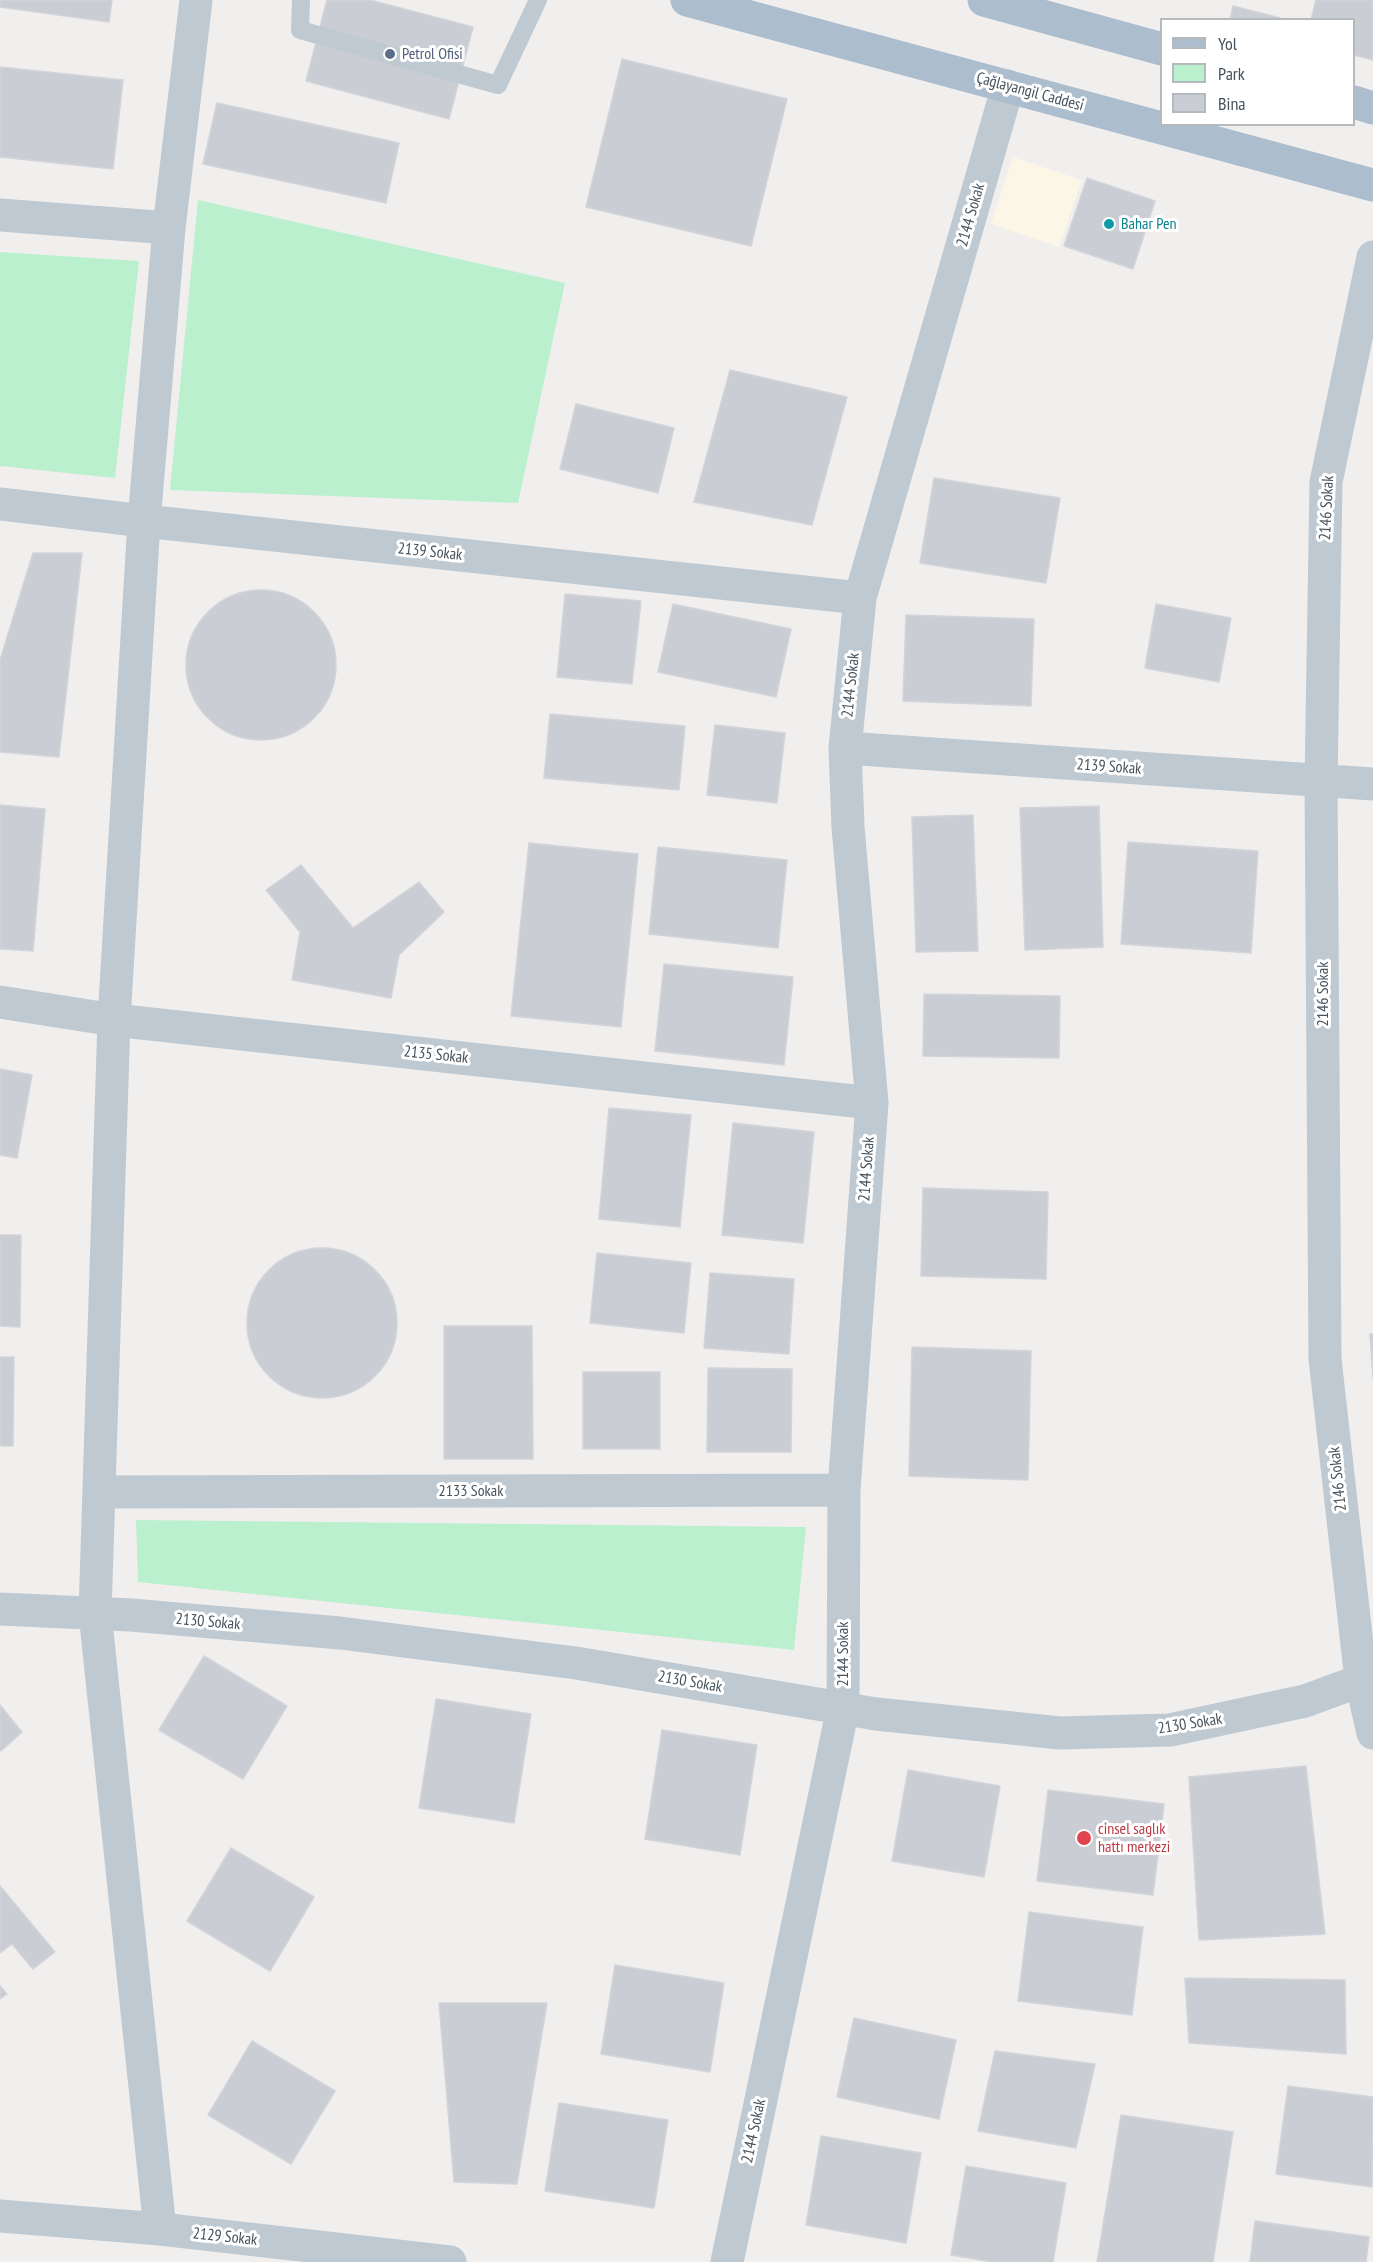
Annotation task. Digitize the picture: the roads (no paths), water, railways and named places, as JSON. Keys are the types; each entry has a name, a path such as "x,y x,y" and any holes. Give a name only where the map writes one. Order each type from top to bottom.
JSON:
{"main road":[{"name":"Çağlayangil Caddesi","path":"687,0 1373,185"},
{"path":"984,0 1160,49"},
{"path":"1355,103 1373,108"}],"street":[{"path":"160,2229 95,1613 114,1020 144,521 169,228 195,0"},
{"name":"2144 Sokak","path":"727,2262 843,1708 844,1491 872,1103 848,827 845,748 860,598 1008,86"},
{"path":"0,215 169,228"},
{"name":"2146 Sokak","path":"1373,257 1326,482 1322,782 1325,1359 1373,1733"},
{"name":"2139 Sokak","path":"0,504 860,598"},
{"name":"2139 Sokak","path":"845,748 1373,784"},
{"name":"2135 Sokak","path":"0,1002 114,1020 872,1103"},
{"name":"2133 Sokak","path":"99,1492 844,1491"},
{"name":"2130 Sokak","path":"0,1609 95,1613 340,1633 576,1663 876,1714 1060,1733 1170,1730 1305,1701 1367,1678"},
{"name":"2129 Sokak","path":"0,2216 160,2229 450,2262"}],"lane":[{"path":"301,0 300,30 498,85 538,0"}],"place":[{"name":"Petrol Ofisi","path":"390,54"},
{"name":"Bahar Pen","path":"1109,224"},
{"name":"cinsel saglık hattı merkezi","path":"1084,1838"}]}
